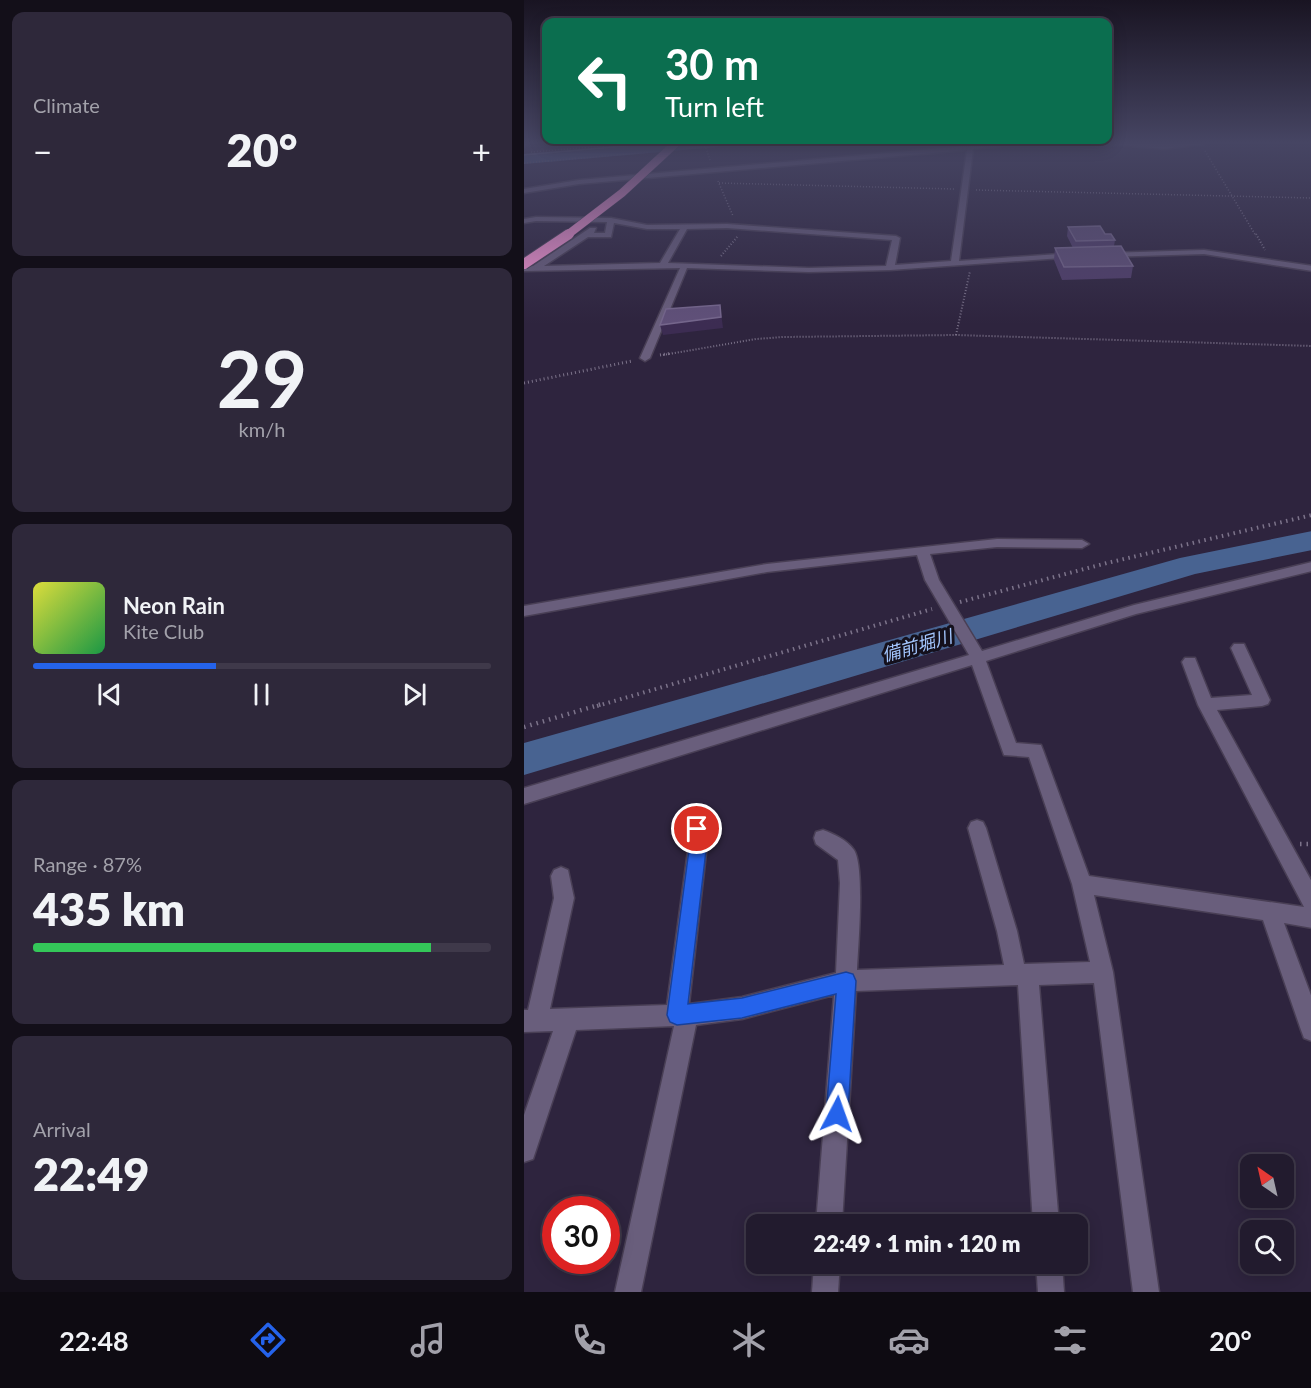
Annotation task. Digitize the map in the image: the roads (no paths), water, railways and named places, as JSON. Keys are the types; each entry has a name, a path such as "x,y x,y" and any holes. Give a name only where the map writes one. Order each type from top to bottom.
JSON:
{"highway":[{"path":"524,252 596,203"},
{"path":"524,264 611,203"}],"street":[{"path":"955,263 963,203"},
{"path":"524,276 596,227 591,225 589,220"},
{"path":"524,221 611,220 647,227 727,226 896,238 890,268"},
{"path":"586,235 608,235 611,220"},
{"path":"663,265 685,226"},
{"path":"1092,255 1204,252 1312,269"},
{"path":"524,269 597,265 809,270 890,268 1081,255"},
{"path":"645,358 684,267"},
{"path":"524,611 767,568 997,543 1082,544"},
{"path":"922,550 932,580 977,656 1010,750 1035,750 1082,884 1103,972 1146,1292"},
{"path":"524,795 1134,609 1312,566"},
{"path":"1206,705 1262,700 1239,648"},
{"path":"1190,662 1206,705 1312,902"},
{"path":"628,1292 682,1015 699,835 692,824"},
{"path":"977,828 1022,975 1045,1214"},
{"path":"823,838 838,846 847,856 850,883 846,981 830,1214"},
{"path":"561,876 564,898 530,1021 682,1015 742,1008 846,981 1103,972"},
{"path":"1082,884 1312,918"},
{"path":"1270,912 1312,1030"},
{"path":"524,1150 568,1020"},
{"path":"825,1292 826,1274"},
{"path":"1050,1274 1051,1292"}],"waterway":[{"name":"備前堀川","path":"524,759 1191,565 1312,540"}]}
